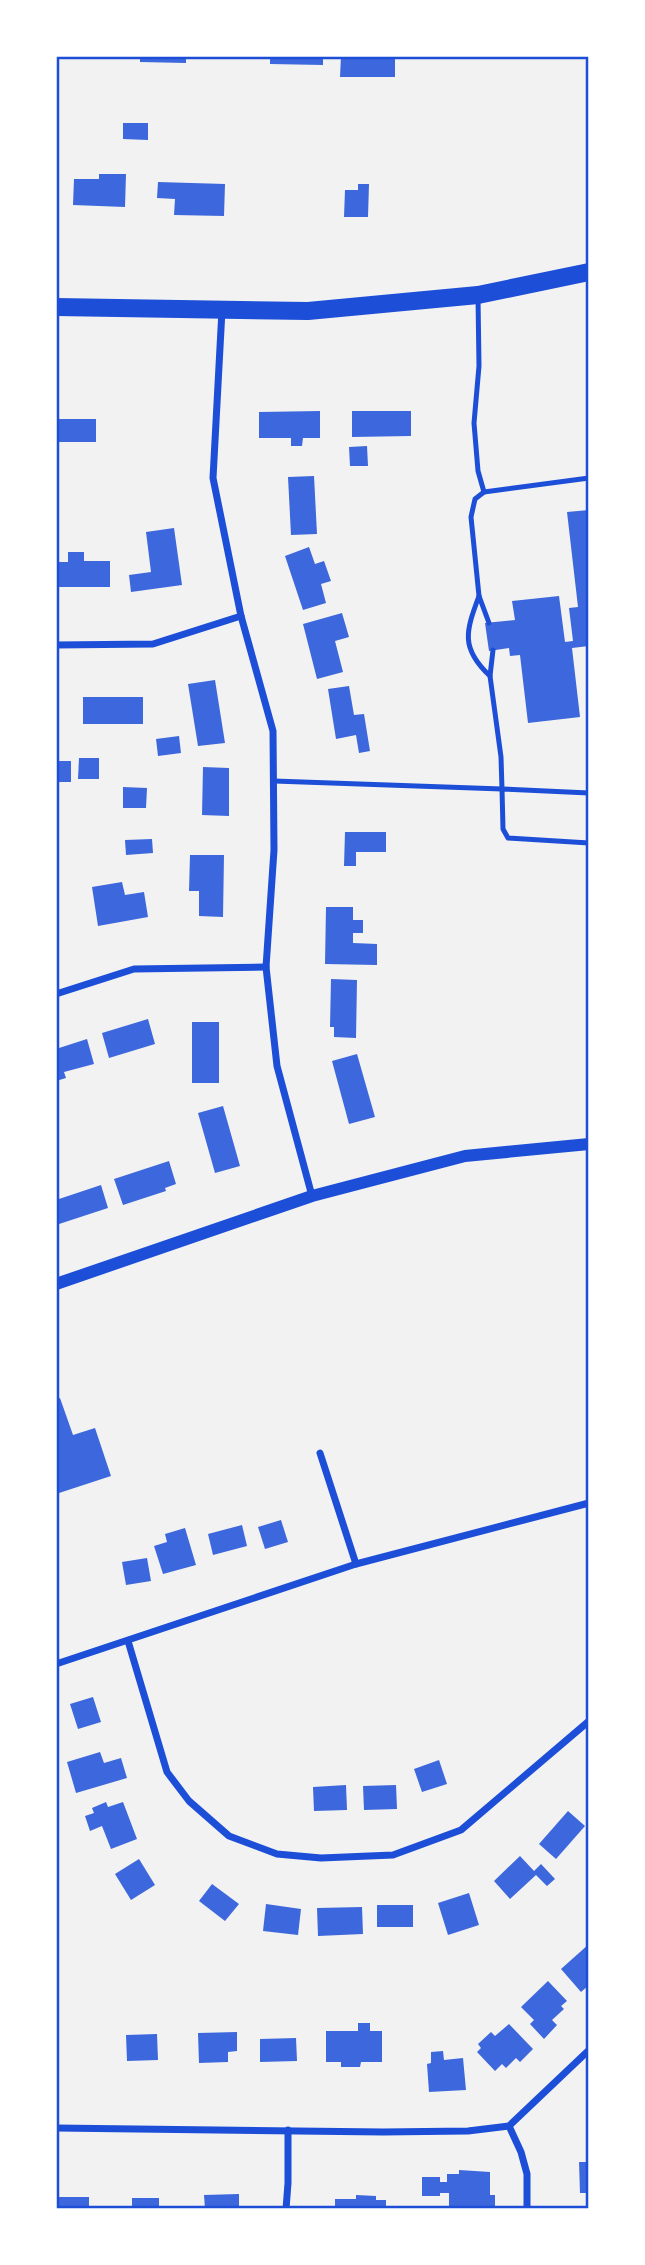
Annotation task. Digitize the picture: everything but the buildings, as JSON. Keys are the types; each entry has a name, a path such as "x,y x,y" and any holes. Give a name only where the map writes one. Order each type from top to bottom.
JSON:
{"highway":[{"path":"56,307 308,311 478,295 589,272"}],"street":[{"path":"222,309 213,478 241,616 273,731 274,850 266,967 277,1066 312,1196"},
{"path":"56,645 153,644 241,616"},
{"path":"56,994 134,970 266,967"},
{"path":"56,1284 312,1196 465,1156 589,1144"},
{"path":"320,1452 356,1564"},
{"path":"56,1664 356,1564 589,1503"},
{"path":"128,1641 167,1772 189,1801 229,1836 277,1854 321,1858 393,1855 461,1830 589,1721"},
{"path":"56,2128 468,2132 509,2126 589,2050"},
{"path":"509,2126 527,2174 527,2209"},
{"path":"286,2209 288,2130"}],"lane":[{"path":"478,295 479,366 474,423 478,471 484,492"},
{"path":"489,623 479,596 471,517 475,499 484,492 589,478"},
{"path":"479,596 468,625 468,642 473,657 490,676"},
{"path":"493,650 490,676 501,757 503,829 508,838 589,843"},
{"path":"274,781 589,793"}]}
